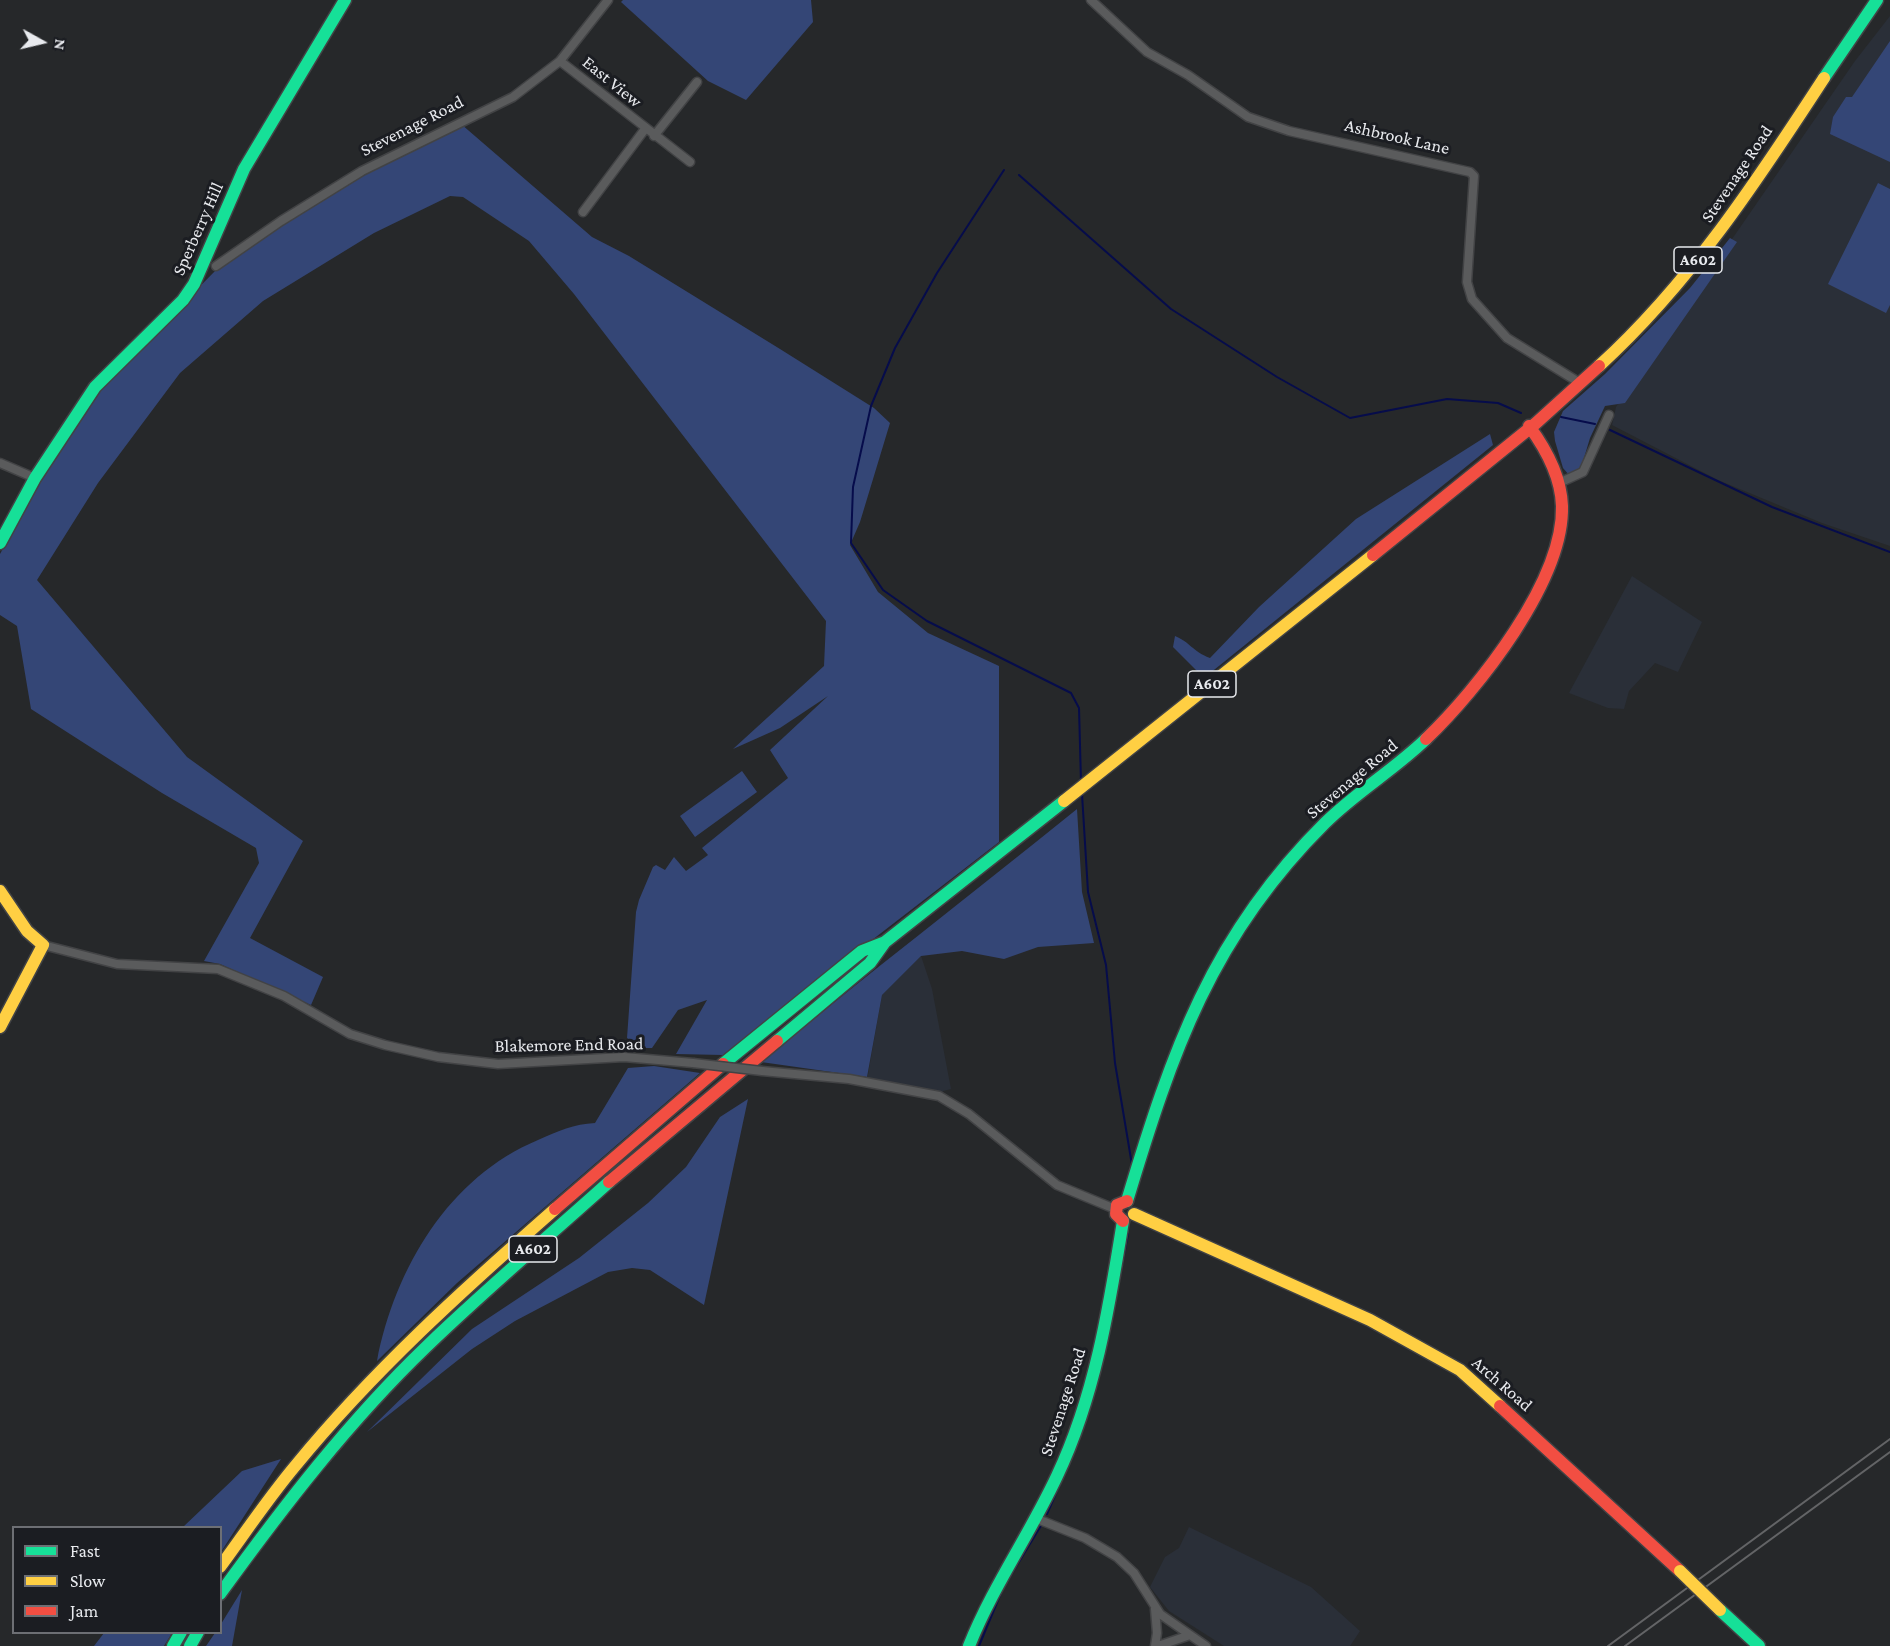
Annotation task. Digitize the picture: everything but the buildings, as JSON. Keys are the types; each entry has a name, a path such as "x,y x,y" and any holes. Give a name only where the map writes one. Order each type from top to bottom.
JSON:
{"main road":[{"name":"Sperberry Hill","path":"0,543 35,478 95,387 183,300 194,284 244,170 277,110 345,0"},
{"name":"Stevenage Road","path":"885,942 1326,594 1580,383 1646,320 1731,220 1818,85 1877,0"},
{"name":"Stevenage Road","path":"1127,1202 1179,1041 1204,987 1234,936 1276,878 1326,821 1416,748 1467,696 1518,627 1557,545 1562,508 1559,483 1551,460 1529,426"},
{"path":"0,891 27,931 43,945 0,1027"},
{"name":"A602","path":"222,1564 271,1496 364,1389 415,1336 592,1173 698,1083 862,951 885,942"},
{"name":"A602","path":"222,1591 283,1506 369,1406 426,1347 610,1181 870,963 885,942"},
{"path":"1122,1202 1127,1202 1134,1209 1128,1217 1118,1218 1115,1209 1122,1202"},
{"name":"Stevenage Road","path":"969,1646 987,1601 1057,1476 1079,1422 1128,1217"},
{"name":"Arch Road","path":"1128,1217 1370,1320 1460,1370 1639,1531 1759,1646"}],"street":[{"name":"Stevenage Road","path":"216,266 280,221 362,171 513,96 560,61 608,0"},
{"name":"Ashbrook Lane","path":"1091,0 1147,52 1188,75 1248,117 1289,132 1360,145 1470,172 1474,176 1474,192 1467,282 1472,299 1507,338 1580,383"},
{"name":"East View","path":"560,61 690,162"},
{"path":"654,136 697,82"},
{"path":"583,212 645,129"},
{"path":"1559,483 1583,472 1609,415"},
{"path":"0,463 35,478"},
{"name":"Blakemore End Road","path":"43,945 117,964 210,967 284,996 350,1034 385,1046 438,1057 498,1064 624,1057 849,1079 939,1096 969,1114 1057,1185 1115,1209"},
{"path":"1035,1518 1098,1544 1117,1557 1134,1573 1155,1608 1206,1646"},
{"path":"1155,1608 1156,1646 1190,1635"}],"shaded area":[{"path":"623,0 811,0 813,22 746,100 708,81 621,2"},
{"path":"1890,16 1890,546 1822,523 1718,480 1612,425 1616,407 1855,61"},
{"path":"1890,41 1890,162 1830,134 1833,117 1846,97 1852,97"},
{"path":"461,124 592,237 629,256 780,349 874,408 890,423 860,522 850,545 878,592 928,633 999,666 999,842 723,1055 676,1054 707,1000 678,1010 652,1048 642,1048 627,1038 636,912 653,867 656,865 665,870 674,857 686,871 708,855 702,848 788,778 770,750 828,696 780,728 733,749 824,666 826,621 574,294 529,241 463,197 450,196 374,233 263,301 180,373 98,483 37,580 187,757 303,841 250,938 323,977 311,1005 220,964 204,961 259,863 256,848 162,793 31,709 17,626 0,615 0,554 52,461 99,389 215,271 282,223 369,170"},
{"path":"1878,183 1890,189 1890,305 1886,313 1828,284"},
{"path":"1730,238 1737,242 1625,403 1605,406 1590,438 1581,468 1569,475 1563,468 1554,432 1563,411 1605,374 1690,288"},
{"path":"1490,434 1493,445 1204,678 1173,647 1175,636 1210,658 1259,607 1356,519"},
{"path":"1632,576 1702,622 1678,672 1655,663 1629,691 1624,709 1608,708 1569,693"},
{"path":"742,771 757,792 695,837 680,816"},
{"path":"1077,809 1082,892 1094,943 1038,947 1004,959 962,951 921,956 882,995 867,1077 761,1062 839,998"},
{"path":"921,956 932,989 951,1089 943,1091 941,1095 922,1088 867,1080 882,995"},
{"path":"654,1066 700,1073 457,1283 377,1361 385,1326 412,1260 431,1230 453,1202 478,1177 506,1156 559,1131 595,1123 628,1068"},
{"path":"748,1099 704,1305 650,1270 632,1268 608,1272 515,1321 472,1349 367,1432 472,1329 579,1258 648,1203 686,1167 720,1117"},
{"path":"281,1459 222,1550 222,1526 184,1526 242,1471"},
{"path":"1189,1527 1311,1587 1360,1631 1350,1646 1224,1646 1169,1611 1150,1587 1165,1557 1179,1548"},
{"path":"242,1590 232,1646 206,1646 214,1634 222,1634 222,1622"},
{"path":"103,1634 171,1634 164,1646 94,1646"}],"waterway":[{"path":"1004,170 937,273 895,348 871,406 853,487 851,543 883,590 927,621 1071,693 1079,708 1081,782"},
{"path":"1019,175 1171,309 1277,377 1350,418 1447,399 1498,403 1521,413"},
{"path":"1561,417 1595,424"},
{"path":"1610,430 1772,507 1890,552"},
{"path":"1082,794 1088,892 1106,965 1115,1063 1132,1165"},
{"path":"1110,1327 1128,1234"},
{"path":"1047,1514 1060,1484"},
{"path":"979,1646 1003,1588 1042,1524"}],"railway":[{"path":"1608,1646 1890,1439"},
{"path":"1625,1646 1890,1452"}],"traffic: fast":[{"path":"0,543 35,478 95,387 183,300 194,284 244,169 345,0"},
{"path":"1824,78 1877,0"},
{"path":"1127,1201 1179,1046 1200,998 1224,953 1252,909 1286,866 1325,823 1426,739"},
{"path":"723,1064 862,951 885,942 1064,801"},
{"path":"777,1041 870,963 885,942"},
{"path":"222,1591 318,1466 398,1375 471,1305 609,1182"},
{"path":"969,1646 989,1602 1057,1476 1070,1446 1099,1351 1123,1221"},
{"path":"1720,1610 1759,1646"},
{"path":"173,1646 180,1634"},
{"path":"190,1646 197,1634"}],"traffic: slow":[{"path":"1599,366 1632,334 1693,266 1747,193 1824,78"},
{"path":"1064,801 1373,555"},
{"path":"0,891 27,931 43,945 0,1027"},
{"path":"222,1564 286,1477 356,1397 453,1300 555,1209"},
{"path":"1134,1214 1370,1320 1460,1370 1500,1406"},
{"path":"1680,1571 1720,1610"}],"traffic: jam":[{"path":"1373,555 1535,424 1599,366"},
{"path":"1426,739 1447,718 1492,663 1534,599 1549,567 1559,535 1561,495 1552,463 1529,426"},
{"path":"609,1182 777,1041"},
{"path":"555,1209 723,1064"},
{"path":"1123,1221 1116,1214 1117,1205 1127,1201"},
{"path":"1500,1406 1680,1571"}]}
